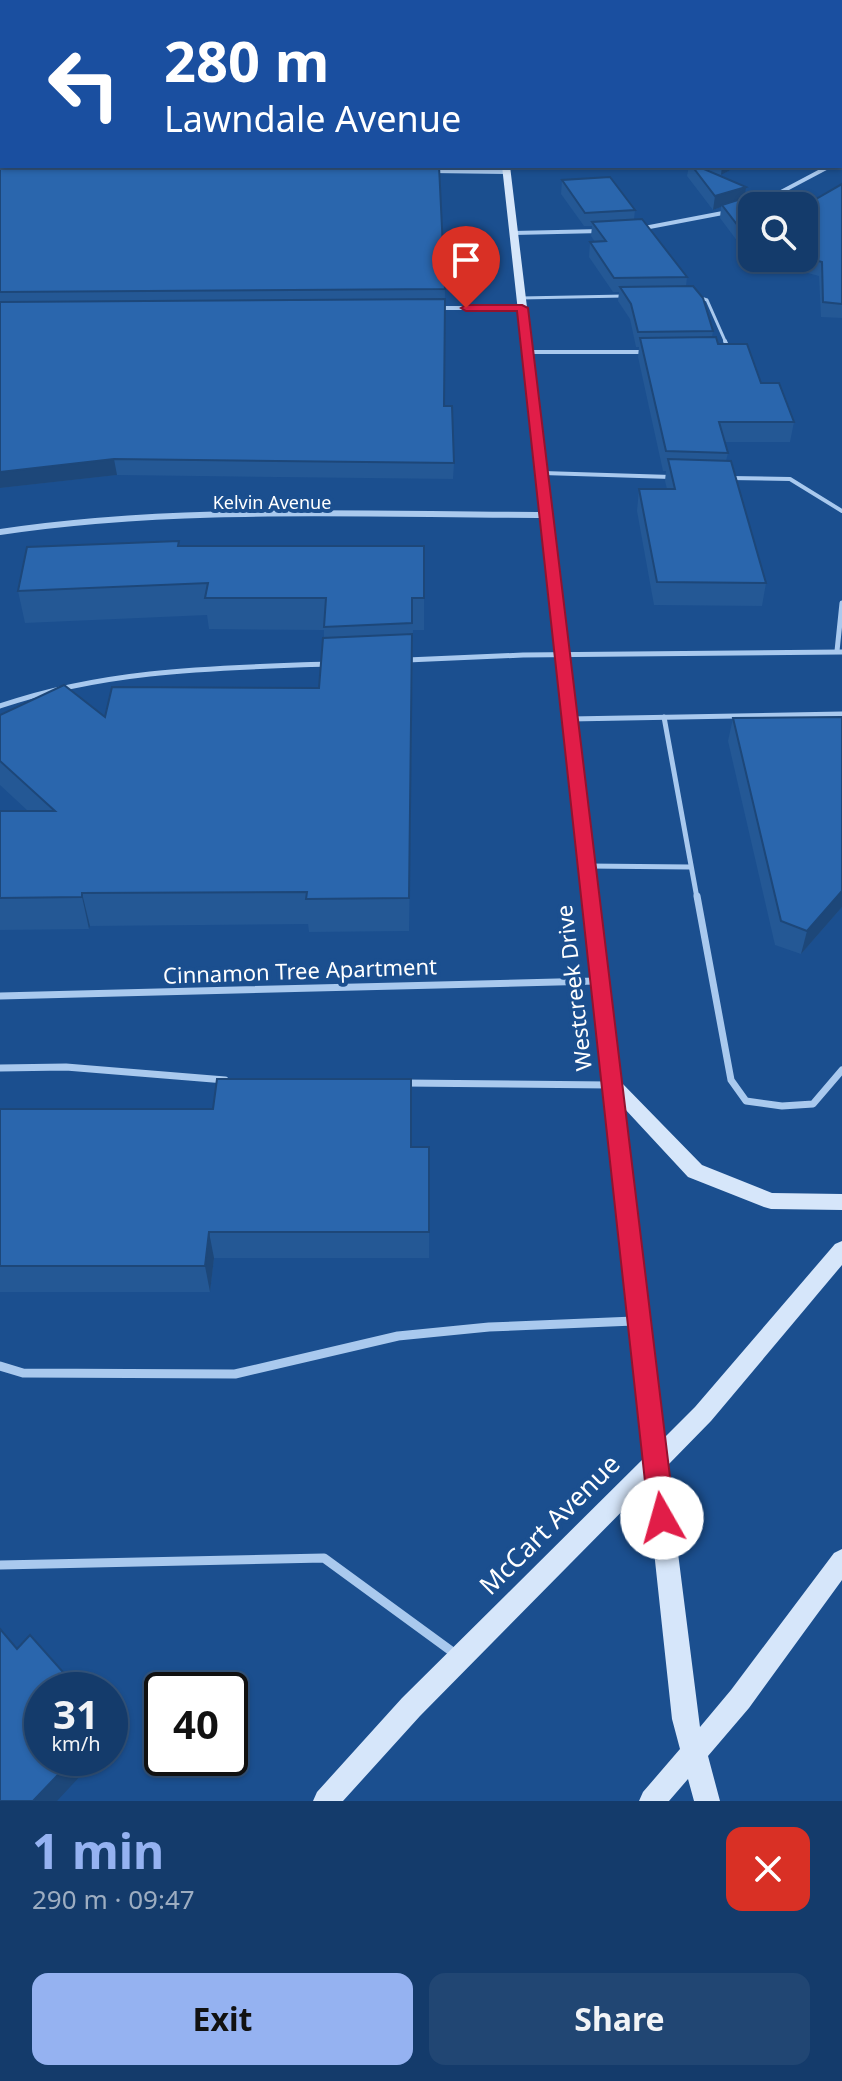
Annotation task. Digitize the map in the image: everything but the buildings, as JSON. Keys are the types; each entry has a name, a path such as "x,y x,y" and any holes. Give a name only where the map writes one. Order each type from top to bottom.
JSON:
{"street":[{"path":"784,192 826,168"},
{"path":"429,171 506,169"},
{"name":"Westcreek Drive","path":"506,169 685,1719 707,1801"},
{"path":"637,229 728,212"},
{"path":"513,233 607,231"},
{"path":"419,308 522,303"},
{"name":"Kelvin Avenue","path":"0,532 67,521 160,516 546,515"},
{"path":"613,1085 695,1171 771,1201 842,1202"},
{"name":"McCart Avenue","path":"326,1801 460,1658 703,1414 842,1250"},
{"path":"652,1801 740,1699 842,1561"}],"lane":[{"path":"684,295 707,300 727,346 721,351"},
{"path":"522,303 638,296"},
{"path":"527,352 649,352"},
{"path":"541,473 684,478"},
{"path":"729,478 790,479 842,511"},
{"path":"400,660 840,651 842,603"},
{"path":"0,706 81,681 153,672 338,663"},
{"path":"570,719 842,714"},
{"path":"664,717 731,1080 746,1101 782,1106 813,1104 842,1070"},
{"path":"587,866 690,867"},
{"name":"Cinnamon Tree Apartment","path":"0,996 600,981"},
{"path":"0,1068 66,1067 239,1081"},
{"path":"395,1083 613,1085"},
{"path":"0,1366 23,1373 235,1374 398,1336 489,1327 639,1321"},
{"path":"0,1565 324,1558 460,1658"}],"route":[{"path":"466,308 522,308 662,1518"}]}
